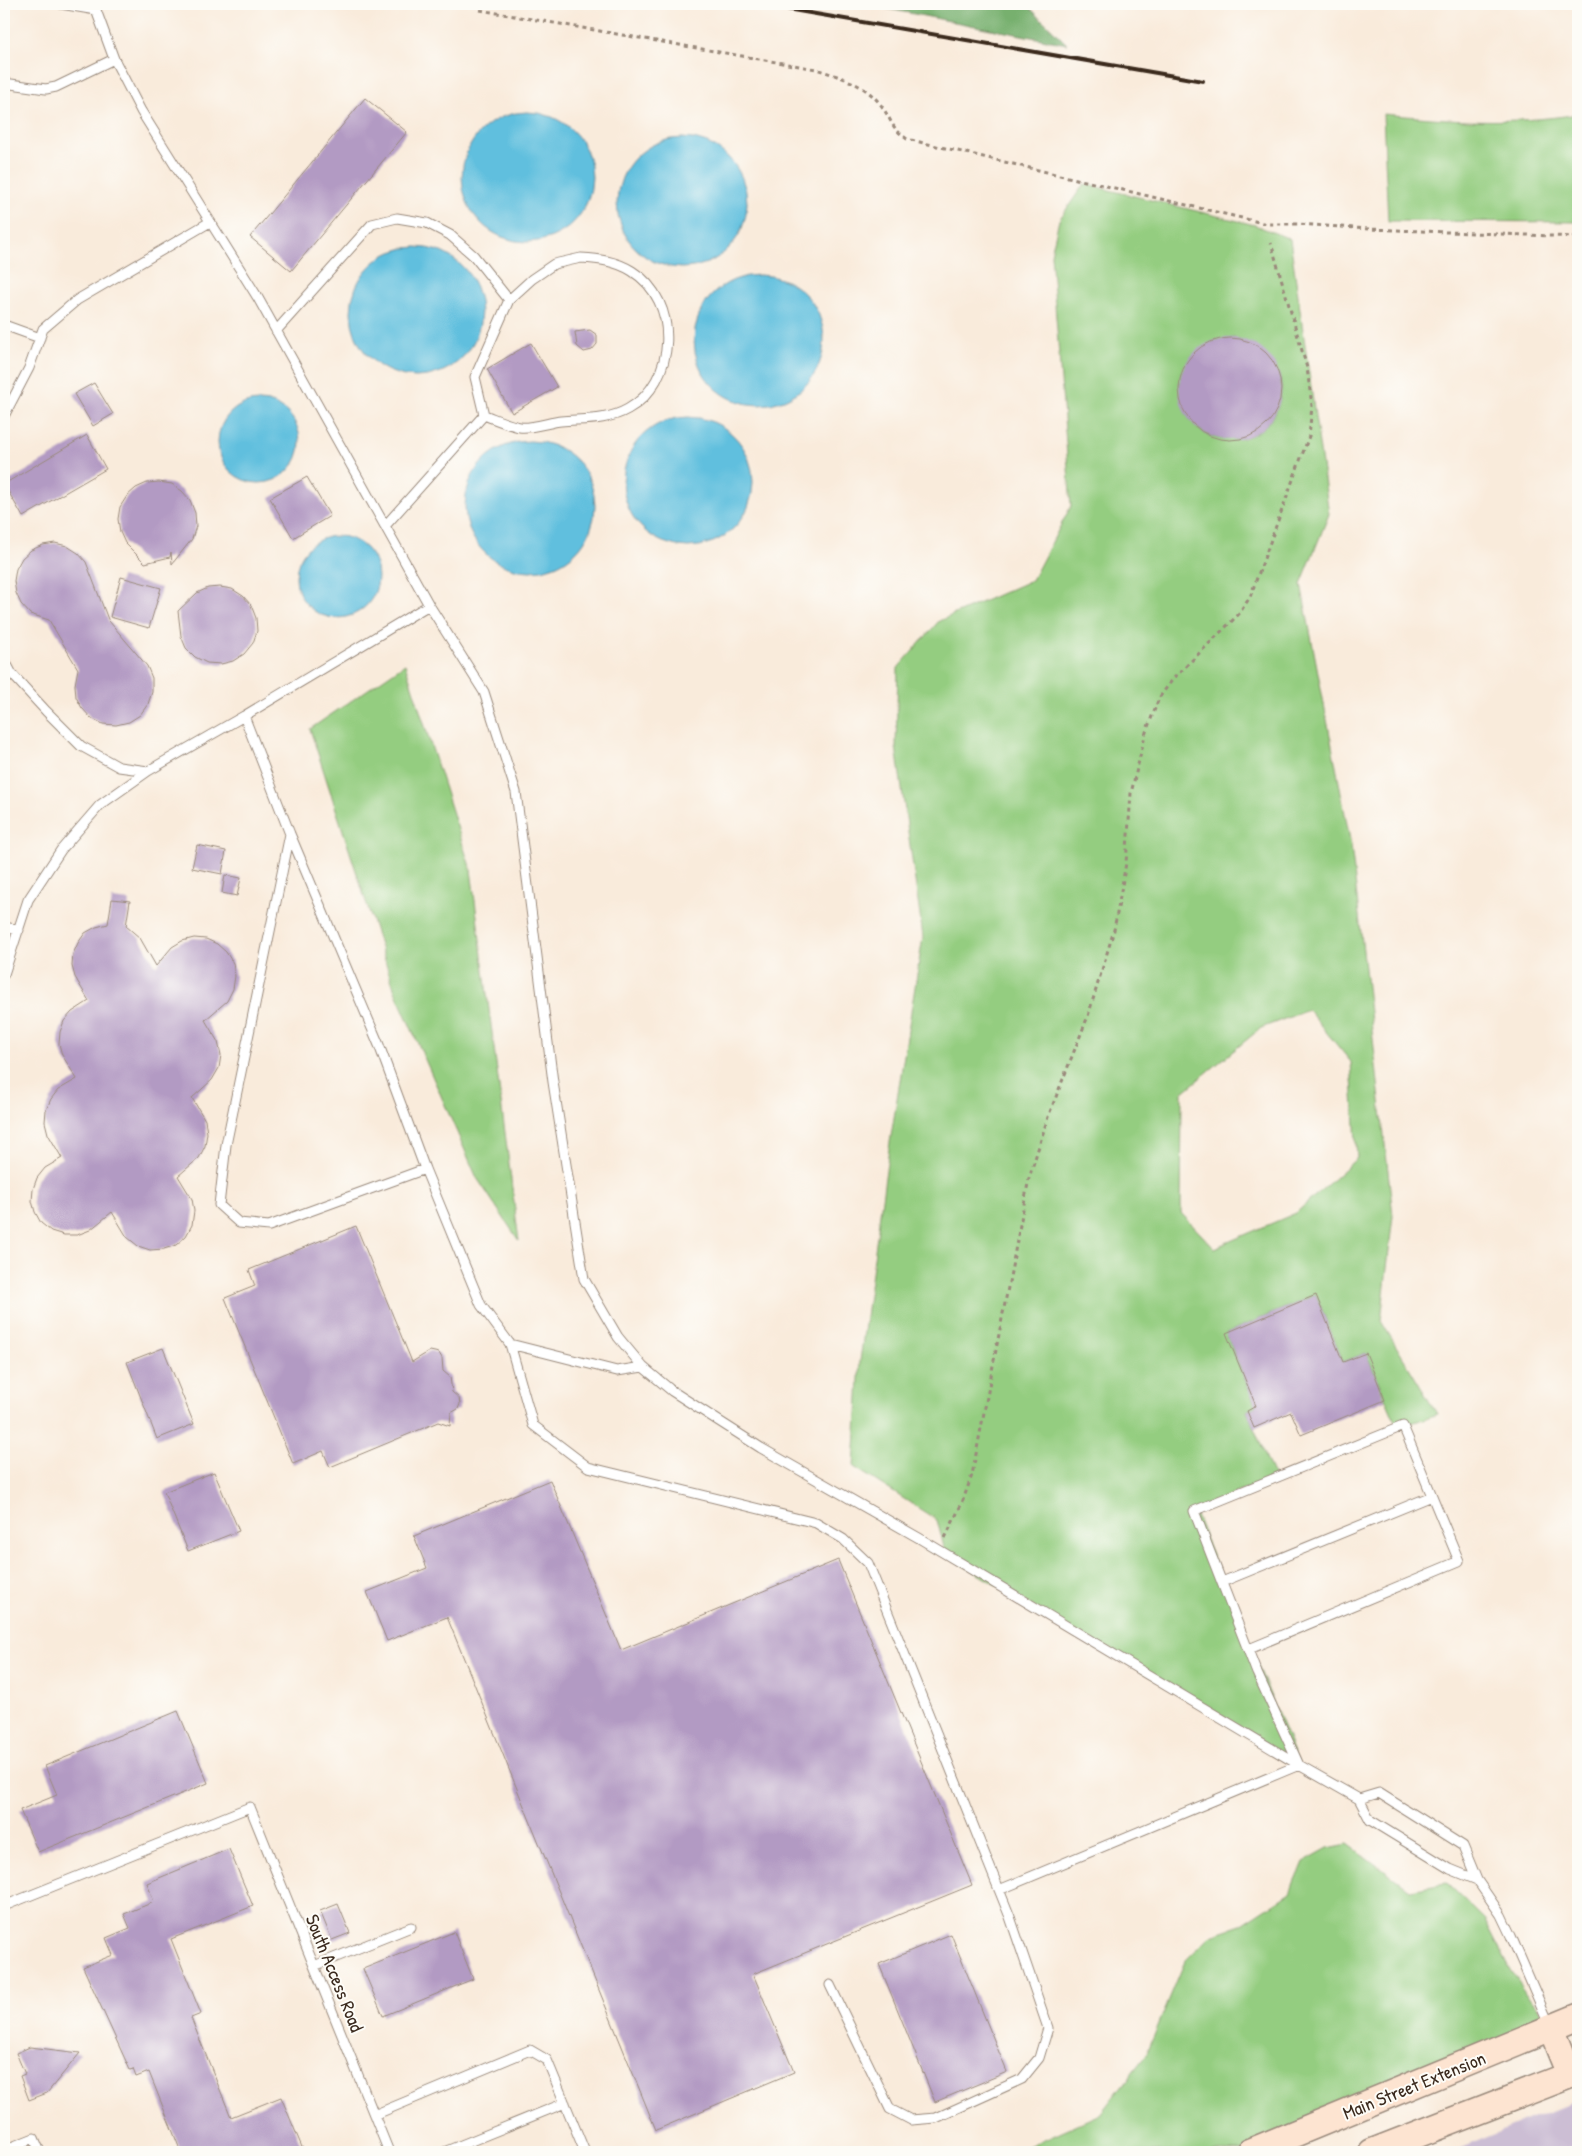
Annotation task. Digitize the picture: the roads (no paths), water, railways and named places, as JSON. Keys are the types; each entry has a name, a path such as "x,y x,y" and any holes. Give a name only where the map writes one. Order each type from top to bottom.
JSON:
{"main road":[{"name":"Main Street Extension","path":"1250,2152 1578,2017"},
{"path":"1372,2152 1403,2146 1574,2073 1551,2028"}],"lane":[{"path":"61,4 96,10 114,59 141,111 276,331 429,605 484,692 516,792 553,1082 584,1279 618,1337 643,1367 672,1391 761,1448 938,1550 1298,1765 1359,1799 1370,1820 1450,1870 1477,1880"},
{"path":"4,83 46,90 114,59"},
{"path":"276,331 372,224 397,218 427,223 450,234 474,256 509,300"},
{"path":"4,416 28,368 43,329 77,300 210,222"},
{"path":"581,258 608,260 633,272 653,291 664,316 668,343 662,370 649,392 628,409 604,418 549,422 521,428 484,415 476,377 509,300 532,279 554,264 581,258"},
{"path":"4,325 40,338"},
{"path":"385,526 484,415"},
{"path":"4,974 28,900 61,850 100,805 148,771 429,605"},
{"path":"4,659 12,674 82,746 119,767 148,771"},
{"path":"244,716 290,834 380,1045 425,1169 480,1305 510,1344 533,1425 588,1467 816,1523 843,1539 868,1564 1000,1890 1048,2028 1039,2058 1022,2080 936,2118 911,2120 890,2110 830,1985"},
{"path":"290,834 226,1145 219,1205 239,1224 269,1226 425,1169"},
{"path":"4,927 18,930"},
{"path":"510,1344 617,1371 643,1367"},
{"path":"1249,1649 1459,1561 1403,1426 1194,1511 1257,1673 1298,1765"},
{"path":"1222,1582 1432,1496"},
{"path":"1000,1890 1298,1765"},
{"path":"1359,1799 1379,1793 1463,1846 1477,1880 1501,1915 1551,2028"},
{"name":"South Access Road","path":"4,1906 250,1807 390,2152"},
{"path":"314,1966 411,1927"},
{"path":"374,2115 530,2050 546,2060 585,2152"},
{"path":"444,2152 565,2103"},
{"path":"4,2150 34,2138 40,2152"}],"water":[{"path":"527,112 540,113 552,117 573,131 587,152 591,164 591,190 587,202 573,223 552,237 540,241 527,242 514,241 502,237 481,223 467,202 463,190 462,177 463,164 467,152 481,131 502,117 514,113"},
{"path":"682,138 695,139 707,143 728,157 742,178 746,190 746,216 742,228 728,249 707,263 695,267 682,268 669,267 657,263 636,249 622,228 618,216 617,203 618,190 622,178 636,157 657,143 669,139"},
{"path":"416,247 429,248 441,252 462,266 476,287 480,299 480,325 476,337 462,358 441,372 429,376 416,377 403,376 391,372 370,358 356,337 352,325 351,312 352,299 356,287 370,266 391,252 403,248"},
{"path":"759,275 772,276 784,280 805,294 819,315 823,327 823,353 819,365 805,386 784,400 772,404 759,405 746,404 734,400 713,386 699,365 695,353 694,340 695,327 699,315 713,294 734,280 746,276"},
{"path":"259,401 275,404 288,413 297,426 300,442 297,458 288,471 275,480 259,483 243,480 230,471 221,458 218,442 221,426 230,413 243,404"},
{"path":"688,417 701,418 713,422 734,436 748,457 752,469 752,495 748,507 734,528 713,542 701,546 688,547 675,546 663,542 642,528 628,507 624,495 623,482 624,469 628,457 642,436 663,422 675,418"},
{"path":"530,441 543,442 555,446 576,460 590,481 594,493 594,519 590,531 576,552 555,566 543,570 530,571 517,570 505,566 484,552 470,531 466,519 465,506 466,493 470,481 484,460 505,446 517,442"},
{"path":"337,536 353,539 366,548 375,561 378,577 375,593 366,606 353,615 337,618 321,615 308,606 299,593 296,577 299,561 308,548 321,539"}],"railway":[{"path":"758,4 1203,81"}]}
